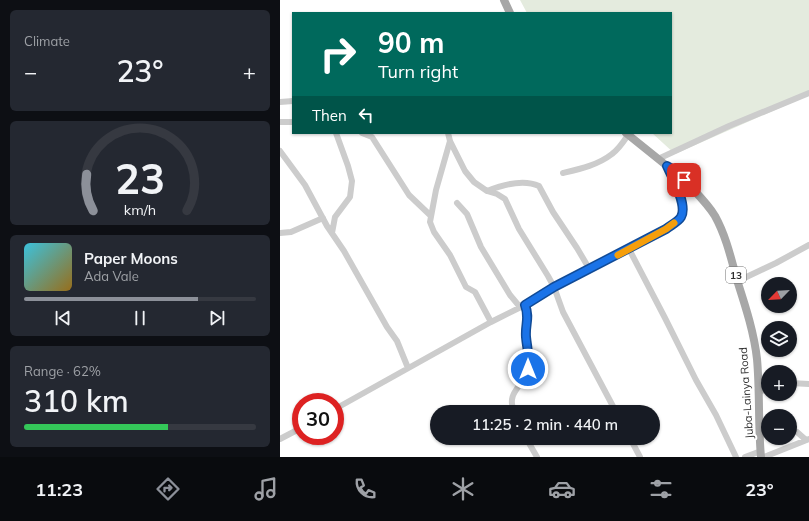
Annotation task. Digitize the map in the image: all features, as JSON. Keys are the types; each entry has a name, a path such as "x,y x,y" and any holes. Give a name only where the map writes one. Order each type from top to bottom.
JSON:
{"main road":[{"path":"504,0 510,12"},
{"name":"Juba-Lainya Road","path":"627,134 674,170 684,180 714,215 724,236 754,341 757,359 759,422 762,455"}],"street":[{"path":"658,159 729,126 809,93"},
{"path":"280,102 292,101"},
{"path":"280,122 292,122"},
{"path":"332,233 335,217 350,197 352,181 336,134"},
{"path":"364,134 372,137 409,195 431,216"},
{"path":"448,134 450,141 465,170 474,182 487,191 505,199 519,229 541,262 554,287 564,312 612,405"},
{"path":"563,173 583,168 609,156 616,151 627,134"},
{"path":"450,141 436,190 430,222 434,232 450,255 466,287 475,292 491,322"},
{"path":"280,151 305,185 387,327 397,341 408,368"},
{"path":"344,404 491,322 523,306 554,287 590,270 666,229 680,218 683,213 681,200 667,166"},
{"path":"487,191 509,184 530,183 539,186 553,212 590,270"},
{"path":"457,203 467,214 481,247 510,295 523,306 528,317 526,330 528,366 522,382 511,398 512,405"},
{"path":"280,233 291,232 323,218"},
{"path":"738,281 809,245"},
{"path":"628,249 696,380 716,415 736,457"},
{"path":"797,383 809,384"},
{"path":"797,432 808,440"},
{"path":"280,439 292,433"},
{"path":"745,457 762,455 808,440"},
{"path":"530,445 537,457"},
{"path":"634,445 640,457"}],"shaded area":[{"path":"520,0 809,0 809,95 675,154 653,134 672,134 672,12 526,12"}],"slow traffic":[{"path":"618,255 666,229 674,223"}],"route":[{"path":"528,369 526,338 528,317 525,305 554,287 590,270 666,229 680,218 683,213 683,207 677,188 667,166 674,170 684,180"}]}
